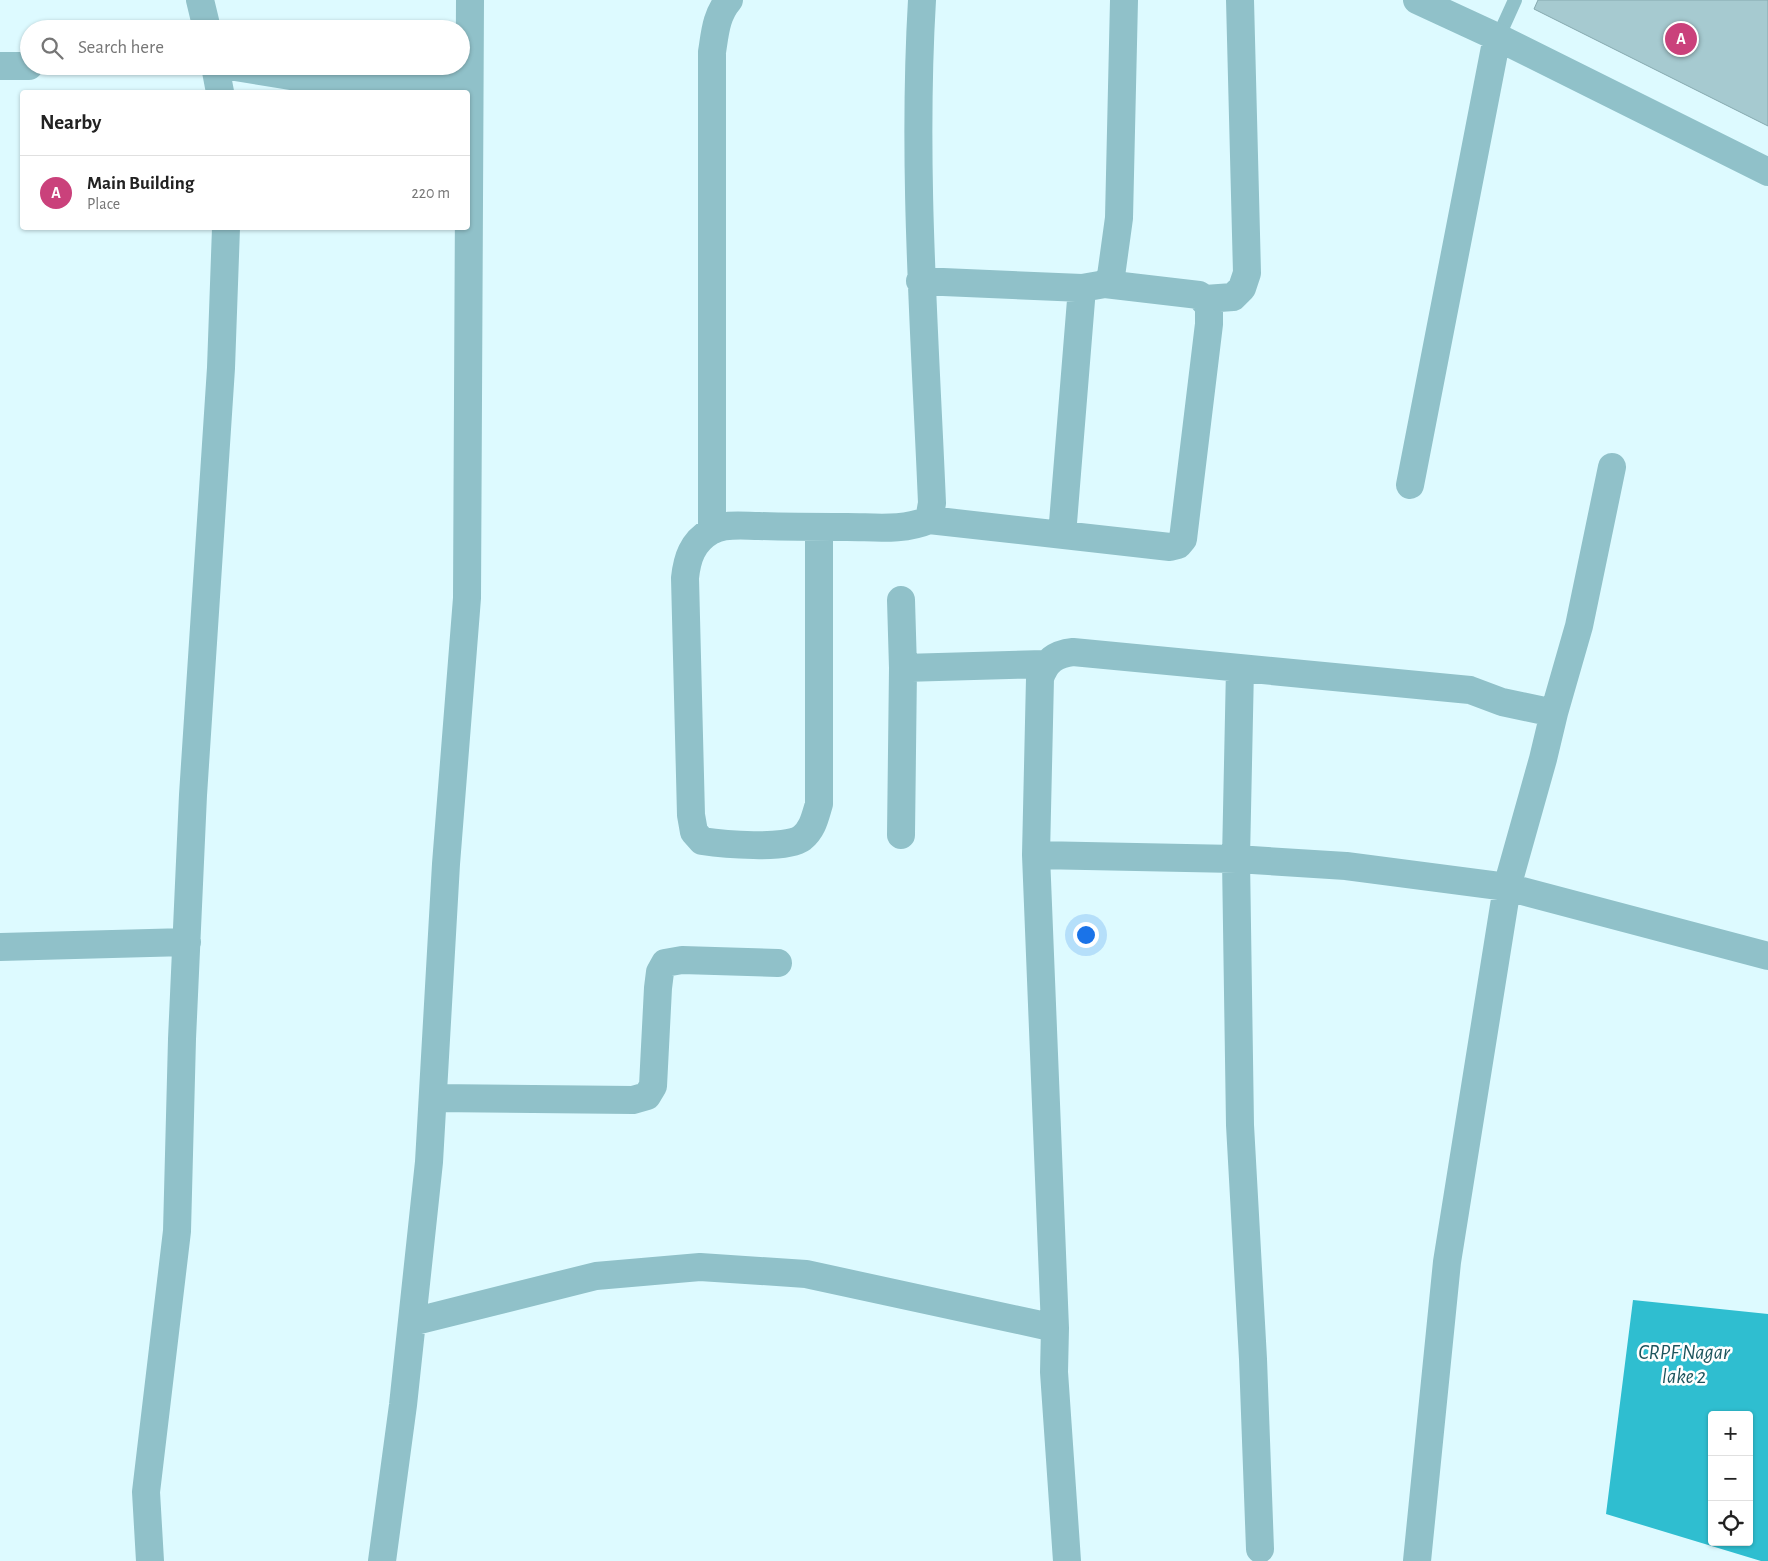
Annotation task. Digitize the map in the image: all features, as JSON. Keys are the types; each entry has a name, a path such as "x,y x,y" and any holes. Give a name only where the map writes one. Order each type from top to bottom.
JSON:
{"street":[{"path":"200,0 205,20"},
{"path":"470,0 470,20"},
{"path":"712,530 712,52 716,23 723,6 729,0"},
{"path":"922,0 919,47 920,280 932,503 930,520"},
{"path":"1093,286 1110,276 1114,266 1119,218 1124,0"},
{"path":"1205,299 1233,297 1242,288 1247,273 1240,0"},
{"path":"1417,0 1499,34 1768,172"},
{"path":"1410,485 1499,34"},
{"path":"0,66 20,66"},
{"path":"217,75 220,90"},
{"path":"284,75 309,79 469,88 469,75"},
{"path":"150,1561 146,1492 176,1231 193,794 221,368 226,230"},
{"path":"382,1561 430,1162 446,864 467,598 468,230"},
{"path":"819,527 819,804 812,827 801,839 780,844 714,843 702,841 694,832 691,815 684,578 687,558 698,540 712,530 729,526 904,527 914,526 930,520 1170,547 1178,545 1183,539 1209,324 1209,306 1205,299 1200,295 1093,286 920,280"},
{"path":"1062,535 1093,286"},
{"path":"1417,1561 1447,1262 1507,887 1579,626 1612,467"},
{"path":"901,600 903,668 901,835"},
{"path":"903,668 1044,664 1059,654 1073,652 1470,690 1502,702 1554,713"},
{"path":"1044,664 1040,678 1036,855 1055,1328 1054,1372 1067,1561"},
{"path":"1240,668 1236,859 1240,1125 1253,1359 1260,1549"},
{"path":"1036,855 1236,859 1346,866 1507,887 1768,956"},
{"path":"0,946 187,942"},
{"path":"433,1098 633,1100 647,1096 653,1086 658,988 660,972 665,963 682,960 778,963"},
{"path":"412,1322 596,1276 700,1267 806,1274 1055,1328"}],"lane":[{"path":"1499,34 1515,0"}],"water":[{"name":"CRPF Nagar lake 2","path":"1633,1300 1768,1314 1768,1561 1761,1561 1712,1546 1753,1546 1753,1411 1708,1411 1708,1545 1606,1514"}],"building":[{"path":"1538,0 1768,0 1768,126 1534,9"}],"place":[{"name":"Main Building","path":"1681,39"}]}
